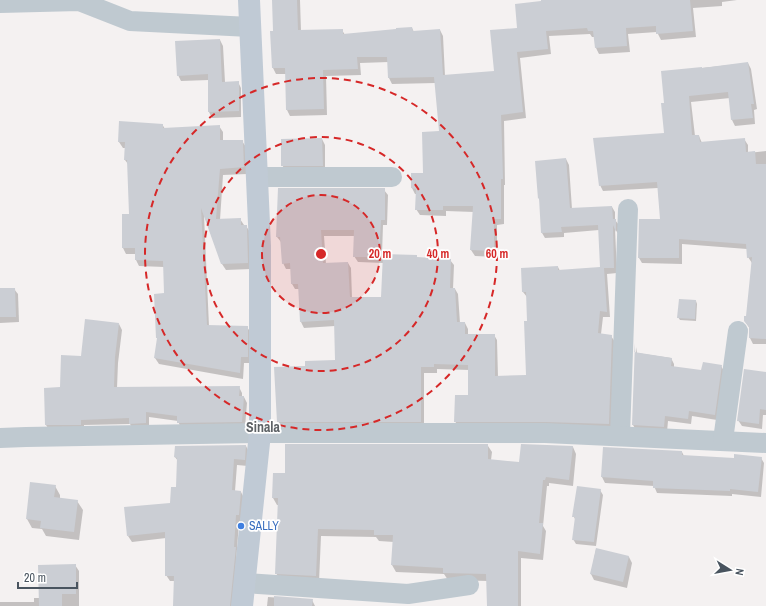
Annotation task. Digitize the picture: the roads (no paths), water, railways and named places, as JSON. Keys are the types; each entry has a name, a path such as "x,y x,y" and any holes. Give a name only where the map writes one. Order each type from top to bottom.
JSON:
{"street":[{"path":"242,606 260,433 260,246 249,0"},
{"path":"0,3 79,1 130,21 250,27"},
{"path":"257,177 392,177"},
{"path":"620,436 628,209"},
{"path":"723,440 738,331"},
{"path":"0,438 260,433 545,433 766,443"},
{"path":"245,583 408,594 469,585"}],"place":[{"name":"SALLY","path":"241,526"}],"district":[{"name":"Sinala","path":"263,427"}]}
